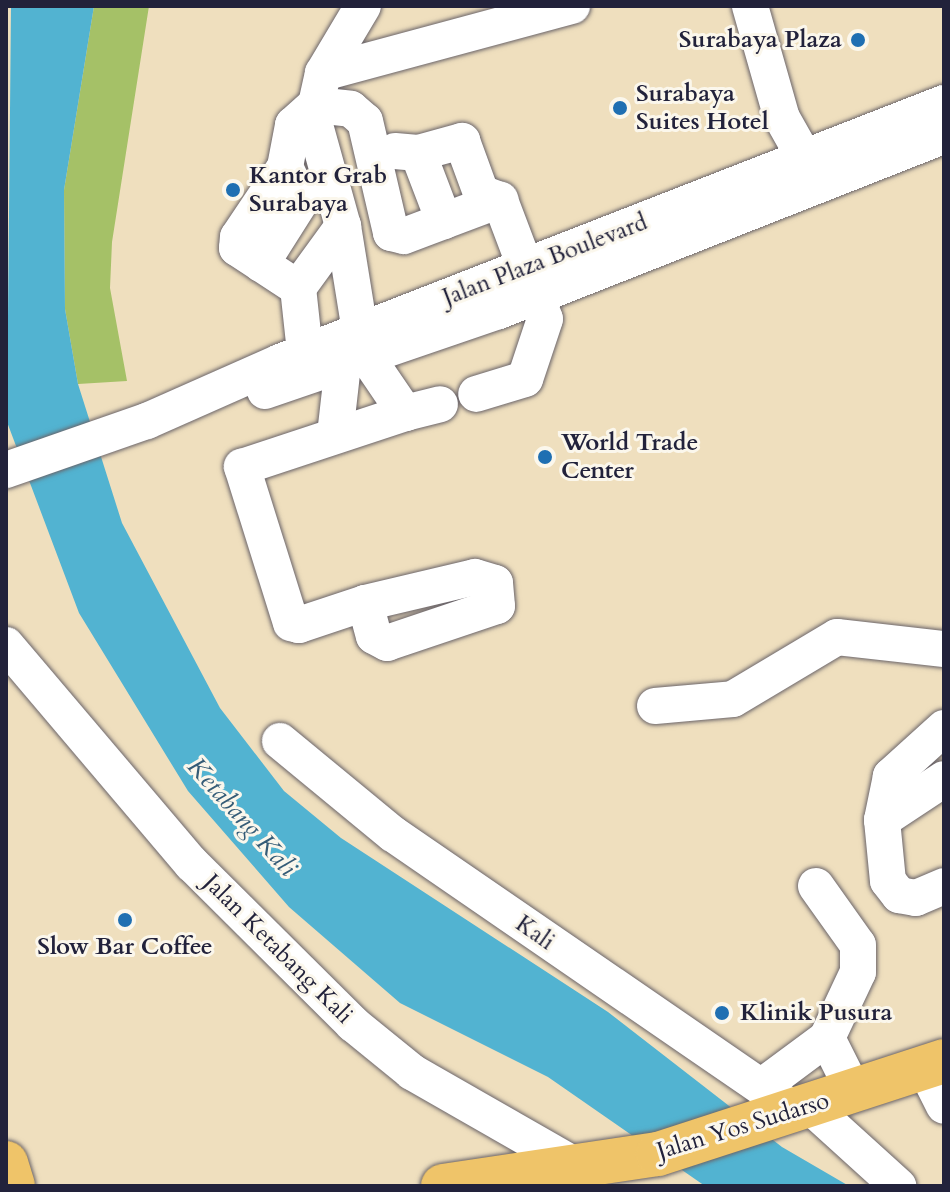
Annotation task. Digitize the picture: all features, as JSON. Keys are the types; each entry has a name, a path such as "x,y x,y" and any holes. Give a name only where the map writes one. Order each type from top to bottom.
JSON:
{"main road":[{"name":"Jalan Yos Sudarso","path":"443,1186 571,1163 654,1165 807,1102 938,1078"},
{"path":"6,1163 13,1186"}],"street":[{"path":"298,288 261,264 301,201 285,167 293,125 319,89 363,6"},
{"path":"319,89 572,6"},
{"path":"750,6 782,118 813,173"},
{"path":"319,89 359,113 373,153 391,233 444,221 492,203"},
{"path":"319,89 343,226 357,351 335,435"},
{"name":"Jalan Plaza Boulevard","path":"6,470 357,351 813,173 944,103"},
{"name":"Jalan Plaza Boulevard","path":"617,248 722,193 813,173 944,136"},
{"path":"373,153 418,153 462,141 481,193 492,203 524,285 545,319 525,379 476,394"},
{"path":"418,153 444,221"},
{"path":"305,352 298,288 343,226"},
{"path":"357,351 405,413"},
{"name":"Jalan Plaza Boulevard","path":"132,427 305,352 357,351"},
{"path":"440,404 248,460 241,479 291,623 365,603 374,636 387,643 497,606"},
{"path":"655,706 733,699 837,637 944,649"},
{"name":"Jalan Ketabang Kali","path":"6,645 18,669 192,864 353,1024 412,1072 571,1163"},
{"path":"943,893 899,895 888,881 882,820 891,776 944,728"},
{"name":"Kali","path":"280,741 393,834 751,1082 807,1102"},
{"path":"882,820 944,779"},
{"path":"807,1102 827,1038 858,972 858,945 816,886"},
{"path":"798,1060 827,1038"},
{"path":"798,1060 807,1102"},
{"path":"798,1060 807,1102 898,1186"}],"green space":[{"path":"94,6 149,6 112,242 110,288 127,381 78,384 65,309 64,190"}],"water":[{"name":"Ketabang Kali","path":"11,6 94,6 64,190 65,309 78,384 122,523 220,708 284,791 341,838 608,1012 782,1147 849,1186 705,1186 548,1077 400,1003 289,907 188,791 79,613 7,422"}],"place":[{"name":"Surabaya Plaza","path":"858,40"},
{"name":"Surabaya Suites Hotel","path":"620,108"},
{"name":"Kantor Grab Surabaya","path":"233,190"},
{"name":"World Trade Center","path":"545,457"},
{"name":"Slow Bar Coffee","path":"125,920"},
{"name":"Klinik Pusura","path":"722,1013"}]}
